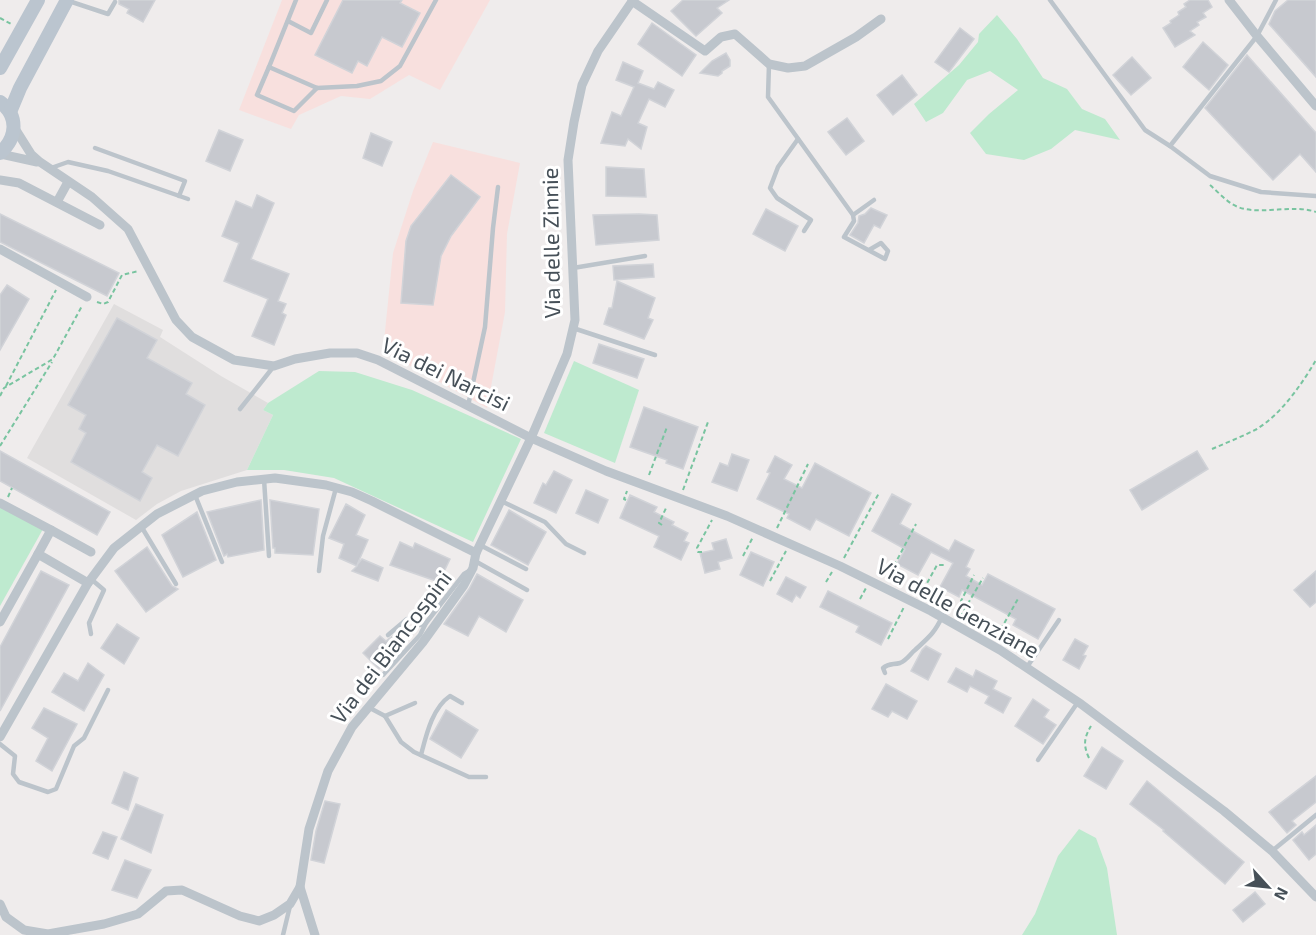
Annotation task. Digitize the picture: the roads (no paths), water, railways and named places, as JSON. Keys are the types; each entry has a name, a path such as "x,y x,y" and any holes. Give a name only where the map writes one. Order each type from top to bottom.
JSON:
{"main road":[{"path":"0,68 38,0"},
{"path":"10,112 20,88 67,0"},
{"path":"0,102 10,112 14,127 12,138 0,153"}],"street":[{"path":"632,0 705,51 721,37 735,34 770,64 788,68 805,66 856,37 881,19"},
{"name":"Via delle Zinnie","path":"476,557 567,354 575,320 568,160 574,122 582,85 598,51 632,0"},
{"path":"1229,0 1316,106"},
{"name":"Via dei Narcisi","path":"14,127 31,154 48,169 92,197 128,229 176,320 192,337 234,360 274,366 295,359 330,353 357,354 378,360 531,438"},
{"name":"Via dei Narcisi","path":"0,153 40,162"},
{"path":"0,180 19,183 100,225"},
{"path":"57,202 68,182"},
{"path":"0,249 87,297"},
{"name":"Via delle Genziane","path":"531,438 606,471 716,512 840,566 992,645 1098,716 1224,811 1272,851 1316,897"},
{"path":"0,737 89,581 114,548 158,514 195,495 237,482 275,478 337,488 372,501 476,557"},
{"path":"0,503 91,552"},
{"path":"1,618 51,530"},
{"path":"38,554 89,581"},
{"name":"Via dei Biancospini","path":"315,935 300,887 309,829 328,771 352,727 423,642 464,585 476,557"},
{"path":"0,904 6,917 24,930 48,934 104,924 138,914 166,891 182,890 240,916 260,921 291,904 300,887"}],"lane":[{"path":"67,0 108,14 115,2"},
{"path":"296,0 257,95 294,111 317,88"},
{"path":"288,21 311,33 327,0"},
{"path":"269,67 317,88 357,86 381,81 400,66 436,0"},
{"path":"1050,0 1145,130 1210,176 1261,192 1316,196"},
{"path":"1170,146 1257,36 1276,0"},
{"path":"770,64 768,97 853,215 854,221 844,237 869,250"},
{"path":"798,139 778,167 770,188 777,198 811,220 804,231"},
{"path":"95,148 185,180 179,196"},
{"path":"48,169 68,162 108,171 188,199"},
{"path":"468,406 485,327 498,187"},
{"path":"853,215 874,200"},
{"path":"573,268 645,256"},
{"path":"573,328 655,355"},
{"path":"240,409 274,366"},
{"path":"264,479 269,556"},
{"path":"319,571 323,536 337,488"},
{"path":"195,495 222,562"},
{"path":"501,501 545,522 566,544 584,553"},
{"path":"141,526 176,584"},
{"path":"476,557 526,569"},
{"path":"476,557 527,590"},
{"path":"370,669 378,675 383,675 420,635 426,623 476,557"},
{"path":"89,581 104,590 89,623 91,634"},
{"path":"885,672 883,668 888,663 899,663 905,660 926,642 936,630 942,617"},
{"path":"388,635 406,619 420,625 426,623"},
{"path":"1026,668 1059,620"},
{"path":"0,744 15,756 13,774 19,782 48,792 56,789 74,746 84,738 108,690"},
{"path":"421,755 426,736 441,702 450,696 462,703"},
{"path":"1038,760 1078,702"},
{"path":"385,716 415,703"},
{"path":"368,707 385,716 401,742 421,755 470,777 486,777"},
{"path":"1272,851 1316,814"},
{"path":"283,935 291,904"}]}
